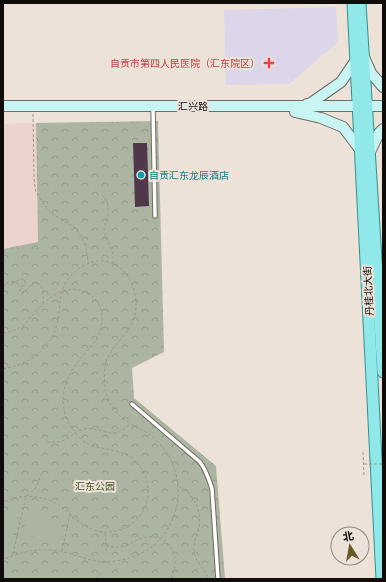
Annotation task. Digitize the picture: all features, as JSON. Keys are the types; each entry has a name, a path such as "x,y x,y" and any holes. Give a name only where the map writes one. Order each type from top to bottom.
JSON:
{"main road":[{"name":"丹桂北大街","path":"353,3 360,57"},
{"name":"丹桂北大街","path":"360,3 360,57 382,579"},
{"path":"294,109 311,103 341,82 360,57 383,87"},
{"name":"汇兴路","path":"3,106 153,109 363,109 383,106"},
{"path":"3,113 153,109"},
{"path":"294,109 343,127 365,152 383,130"},
{"path":"363,109 383,112"},
{"name":"丹桂北大街","path":"365,152 379,244 383,372"}],"lane":[{"path":"153,109 156,216"},
{"path":"132,404 200,462 205,469 212,489 218,579"}],"path":[{"path":"33,113 34,179 36,192 47,209 74,227 80,234 85,244 88,263"},
{"path":"102,195 107,202 108,208 104,235 112,254 113,264"},
{"path":"3,369 16,366 37,354 52,336 59,312 62,290 71,275 88,263 105,261 115,265 129,278 134,288 137,301 133,322 126,333 111,350 106,360 104,382 106,393 110,403 120,416 130,424 150,435 159,442 166,451 174,468 178,487 177,509 165,533 156,544 131,558 102,562 62,551 36,550 13,555 3,560"},
{"path":"3,287 7,283 25,279 25,283 20,290 20,292 23,292 34,283 39,282 43,292 43,304"},
{"path":"3,333 13,331 26,323 43,304 62,290 86,292 98,303 102,316 100,331 97,339 80,358 71,371 63,392 64,412 66,419 83,441 94,446 121,452 132,458 141,467 147,479 148,492 148,498 140,516 131,525 113,532 93,530 77,520 60,505 44,498 26,496 11,498 3,502"},
{"path":"47,442 65,440 75,432 86,429 94,429 107,433 120,432 130,424"},
{"path":"363,452 364,476"},
{"path":"364,464 383,464"},
{"path":"13,555 26,496 33,491 40,479 41,474"},
{"path":"178,487 184,489 190,494 198,506 200,522 194,542 194,553 209,579"},
{"path":"62,551 70,513"},
{"path":"105,532 106,554"},
{"path":"106,546 125,546 148,536 161,538 170,545 175,555 175,566 172,579"},
{"path":"95,579 100,574 101,570"}],"shaded area":[{"name":"自贡市第四人民医院（汇东院区）","path":"336,7 338,42 289,84 226,85 224,10"},
{"path":"36,123 38,242 3,249 3,124"}],"green space":[{"name":"汇东公园","path":"158,121 164,352 132,368 134,398 216,466 225,579 3,579 3,249 38,242 36,123"},
{"path":"3,511 18,514 10,548 3,547"},
{"path":"28,513 63,521 58,542 23,534"}],"building":[{"name":"自贡汇东龙辰酒店","path":"133,143 147,143 149,206 135,207"}],"place":[{"name":"自贡市第四人民医院（汇东院区）","path":"269,63"},
{"name":"自贡汇东龙辰酒店","path":"141,175"}]}
